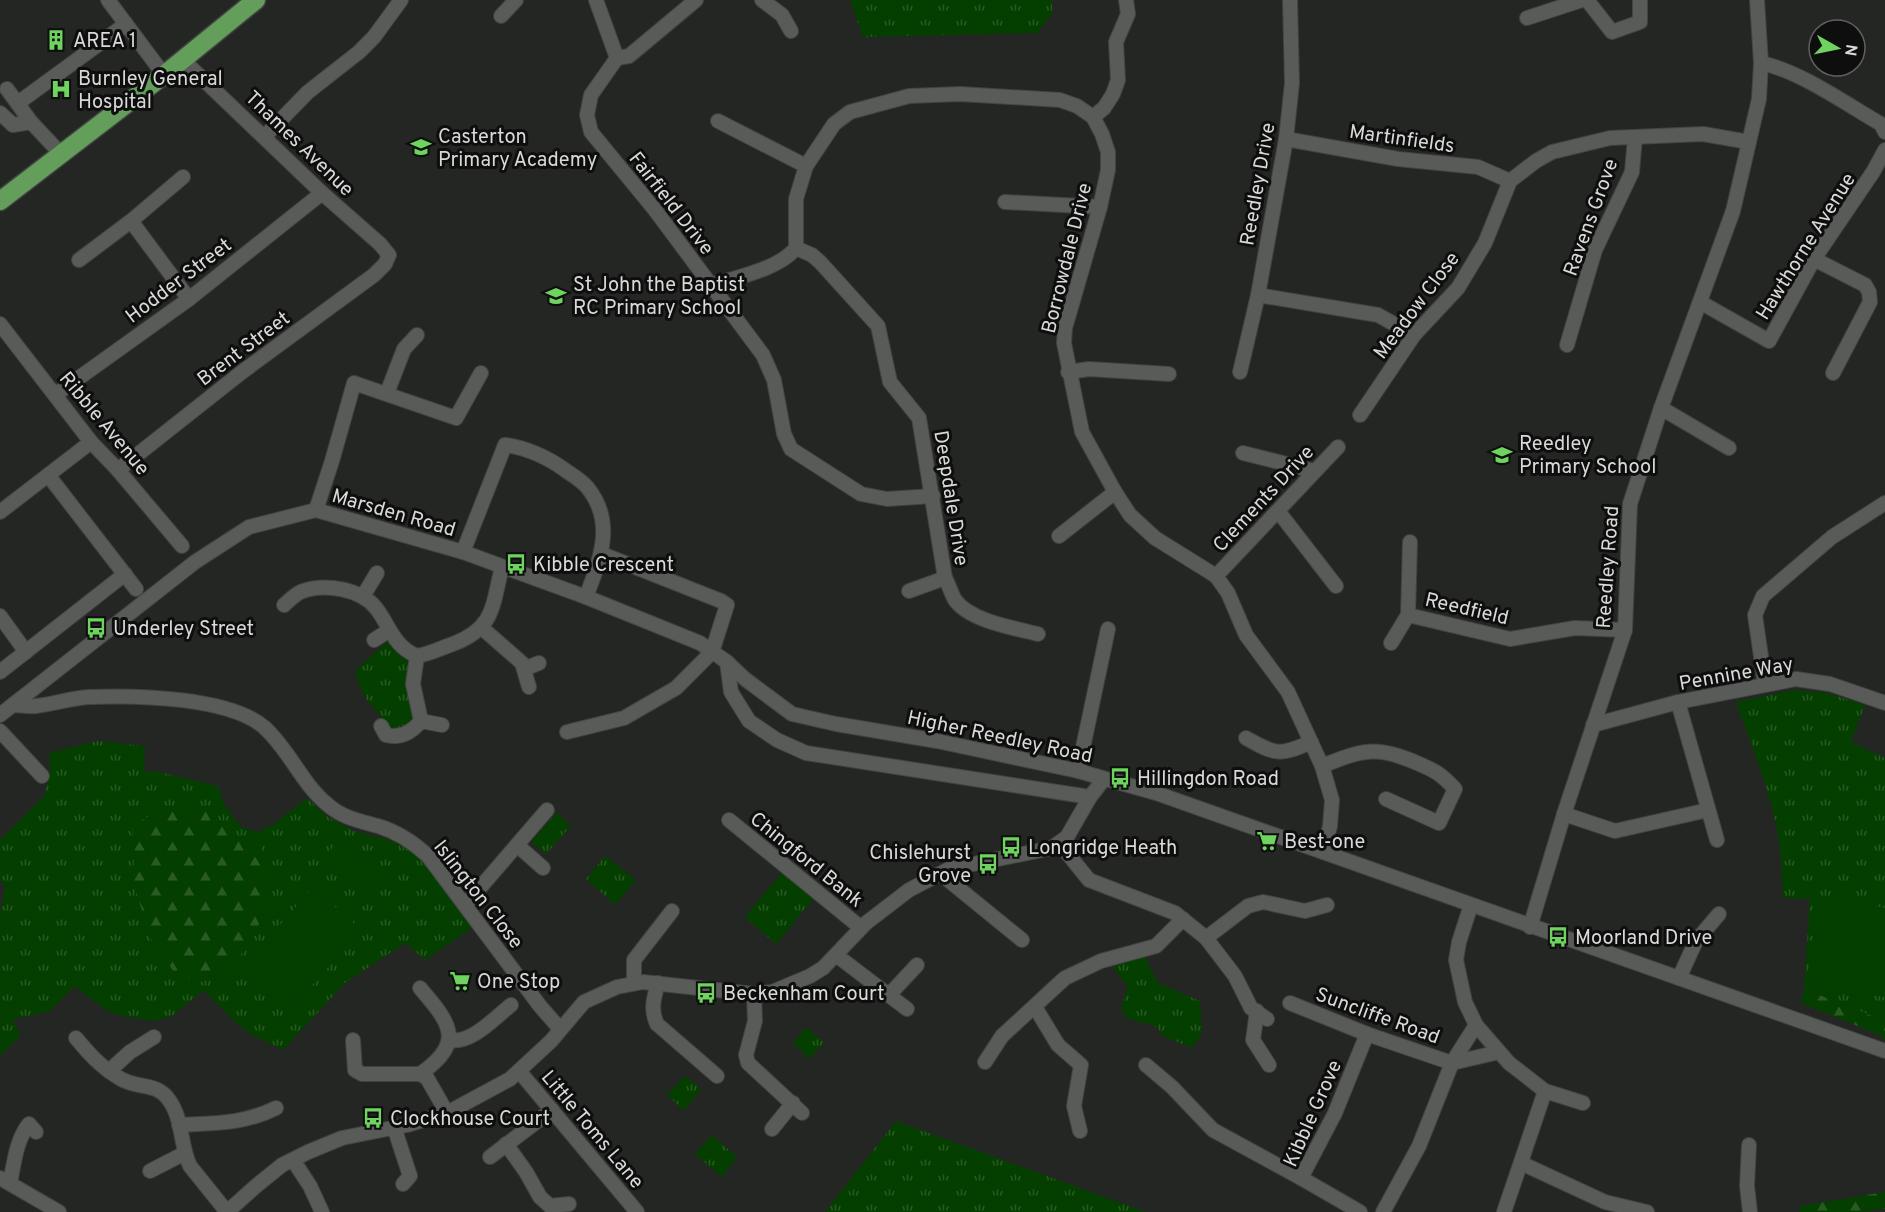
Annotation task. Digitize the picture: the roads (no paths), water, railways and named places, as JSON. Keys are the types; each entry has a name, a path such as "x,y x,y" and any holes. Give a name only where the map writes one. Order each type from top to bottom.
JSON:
{"highway":[{"path":"0,201 164,75 256,0"}],"street":[{"path":"108,0 164,75"},
{"path":"265,136 308,92 359,52 374,37 401,0"},
{"path":"501,16 516,0"},
{"path":"596,0 617,58 629,56 696,0"},
{"path":"762,0 782,15 791,31"},
{"path":"712,285 773,265 788,258 796,248 796,199 806,166 834,124 850,112 909,96 960,94 1059,100 1077,106 1093,117 1104,108 1118,80 1116,42 1128,14 1126,0"},
{"name":"Reedley Drive","path":"1240,372 1258,295 1286,140 1292,82 1290,0"},
{"path":"1527,18 1581,0"},
{"path":"1587,0 1612,32 1640,22 1640,0"},
{"name":"Reedley Road","path":"1530,927 1564,814 1625,630 1630,504 1661,408 1733,211 1759,99 1761,63 1757,0"},
{"path":"18,103 126,24"},
{"name":"Fairfield Drive","path":"617,58 591,95 587,115 591,132 655,210 763,355 774,380 784,434 791,449 861,494 887,499 933,496"},
{"name":"Thames Avenue","path":"183,60 322,193 380,244 389,255"},
{"path":"1761,63 1778,67 1825,92 1881,124 1885,132"},
{"path":"7,89 31,122 61,154"},
{"path":"0,114 13,125 31,122"},
{"name":"Borrowdale Drive","path":"1093,117 1108,152 1108,170 1100,207 1065,328 1064,343 1068,372 1082,432 1130,515 1155,538 1216,576"},
{"path":"718,121 806,166"},
{"path":"1510,181 1552,152 1610,138 1703,134 1749,142"},
{"name":"Ravens Grove","path":"1567,345 1595,250 1632,172 1635,137"},
{"name":"Martinfields","path":"1286,140 1398,159 1478,167 1510,181"},
{"name":"Hawthorne Avenue","path":"1700,302 1769,341 1815,259 1879,176 1885,150"},
{"path":"79,260 131,221 183,177"},
{"name":"Meadow Close","path":"1360,415 1414,335 1458,288 1485,243 1510,181"},
{"name":"Hodder Street","path":"55,395 189,299 322,193"},
{"path":"1005,202 1100,207"},
{"path":"131,221 189,299"},
{"name":"Deepdale Drive","path":"796,248 812,255 820,262 878,326 890,382 920,418 945,578 956,600 967,611 986,620 1038,634"},
{"name":"Brent Street","path":"118,470 243,372 374,275 385,264 389,255"},
{"path":"1815,259 1864,285 1869,292 1870,302 1833,374"},
{"path":"1258,295 1378,315 1414,335"},
{"name":"Ribble Avenue","path":"0,324 91,442 118,470 182,546"},
{"path":"387,393 404,349 417,335"},
{"path":"1068,372 1089,369 1169,374"},
{"path":"316,510 354,383 456,418 481,373"},
{"path":"1661,408 1729,448"},
{"path":"0,512 91,442"},
{"path":"463,552 505,445 517,446 558,465 585,485 597,502 603,525 602,554 586,597"},
{"name":"Clements Drive","path":"1216,576 1338,447"},
{"path":"1243,453 1314,471"},
{"path":"48,475 136,588"},
{"path":"1059,536 1115,492"},
{"path":"1765,684 1755,615 1762,596 1832,537 1885,502"},
{"name":"Marsden Road","path":"0,715 204,556 249,527 316,510 463,552 650,622"},
{"path":"1278,511 1336,586"},
{"name":"Reedfield","path":"1391,643 1408,615 1410,542"},
{"path":"567,732 624,718 676,688 712,652 727,606 721,601 602,554"},
{"path":"417,656 466,639 482,628 492,610 502,567"},
{"path":"363,596 377,573"},
{"path":"0,672 125,574"},
{"path":"1216,576 1228,593 1246,635 1288,692 1322,766 1332,800 1330,826 1323,852"},
{"path":"909,591 945,578"},
{"path":"284,604 295,588 328,588 363,596 376,608 388,631 401,646 417,656"},
{"name":"Reedfield","path":"1408,615 1510,639 1575,628 1625,630"},
{"path":"0,616 26,651"},
{"name":"Higher Reedley Road","path":"650,622 700,643 728,662 745,679 792,714 937,741 1078,771 1156,793 1885,1052"},
{"path":"482,628 515,656 524,669 529,687"},
{"path":"1078,771 1108,629"},
{"path":"374,640 388,631"},
{"path":"417,656 413,684 422,721"},
{"name":"Higher Reedley Road","path":"728,662 731,692 749,721 777,740 806,753 1090,797"},
{"path":"524,669 539,663"},
{"name":"Pennine Way","path":"1593,725 1678,702 1796,679 1830,684 1885,703"},
{"name":"Islington Close","path":"13,705 34,706 87,697 132,697 206,704 235,711 255,720 280,744 299,773 320,798 344,816 406,837 428,856 540,1006 560,1029"},
{"path":"1678,702 1717,840"},
{"path":"422,721 442,726"},
{"path":"381,726 386,735 394,737 406,735 422,721"},
{"path":"0,731 42,776"},
{"path":"1246,738 1269,752 1288,752 1311,742"},
{"path":"1322,766 1350,755 1374,751 1395,753 1440,773 1455,789 1439,823 1386,800"},
{"path":"85,1044 97,1063 109,1071 137,1086 156,1087 163,1092 175,1109 184,1153 190,1166 227,1212 282,1165 342,1138 447,1113 510,1079 551,1041 584,1002 603,992 634,982 754,994 772,992 807,978 824,968 860,927 909,890 941,873 1052,848 1067,837 1090,797 1104,779"},
{"path":"466,904 547,810"},
{"path":"1564,814 1615,831 1708,810"},
{"name":"Chingford Bank","path":"729,820 860,927"},
{"path":"1059,843 1089,880 1175,913 1206,938 1234,976 1251,1008 1262,1015 1253,1041 1269,1065"},
{"path":"517,845 543,868"},
{"path":"941,873 1022,940"},
{"path":"1206,938 1248,906 1263,902 1305,911 1327,904"},
{"path":"1471,905 1459,942 1456,960 1466,1002 1476,1025 1509,1063 1545,1091 1583,1103"},
{"path":"634,982 634,960 672,911"},
{"path":"1679,978 1696,941 1719,914"},
{"path":"986,1062 1002,1036 1065,978 1101,961 1156,946 1183,919"},
{"path":"836,955 907,1009"},
{"path":"889,995 917,965"},
{"path":"658,983 652,1006 657,1024 717,1076"},
{"path":"420,988 445,1020 449,1040 447,1049 440,1058 420,1074"},
{"path":"754,994 755,1021 746,1054 748,1063 797,1108 772,1129"},
{"name":"Suncliffe Road","path":"1290,1003 1367,1034 1452,1064"},
{"path":"1035,1007 1058,1045 1081,1065 1074,1106 1080,1131"},
{"path":"449,1040 469,1038 508,1013"},
{"path":"1383,1212 1419,1146 1452,1064 1476,1025"},
{"name":"Kibble Grove","path":"1360,1212 1301,1178 1335,1113 1367,1034"},
{"path":"109,1071 130,1052 154,1037"},
{"path":"353,1040 355,1070 362,1074 420,1074 427,1078 447,1113"},
{"path":"1452,1064 1499,1052"},
{"path":"340,1070 353,1064"},
{"path":"1146,1065 1172,1087 1214,1130 1301,1178"},
{"name":"Little Toms Lane","path":"519,1071 637,1212"},
{"path":"1504,1212 1545,1091"},
{"path":"179,1125 241,1121 260,1116 276,1108"},
{"path":"490,1157 552,1110"},
{"path":"30,1125 24,1130 5,1181 57,1212"},
{"path":"394,1127 411,1179"},
{"path":"506,1144 540,1197 552,1209 569,1204"},
{"path":"1749,1145 1747,1186 1750,1212"},
{"path":"150,1171 184,1153"},
{"path":"293,1160 314,1192 322,1212"},
{"path":"1521,1163 1605,1202 1647,1212"}],"place":[{"name":"AREA 1","path":"56,40"},
{"name":"Burnley General Hospital","path":"61,89"},
{"name":"Casterton Primary Academy","path":"421,147"},
{"name":"St John the Baptist RC Primary School","path":"556,296"},
{"name":"Reedley Primary School","path":"1502,455"},
{"name":"Kibble Crescent","path":"516,564"},
{"name":"Underley Street","path":"96,628"},
{"name":"Hillingdon Road","path":"1120,778"},
{"name":"Best-one","path":"1267,841"},
{"name":"Longridge Heath","path":"1011,847"},
{"name":"Chislehurst Grove","path":"988,864"},
{"name":"Moorland Drive","path":"1558,937"},
{"name":"One Stop","path":"460,981"},
{"name":"Beckenham Court","path":"706,993"},
{"name":"Clockhouse Court","path":"373,1118"}]}
